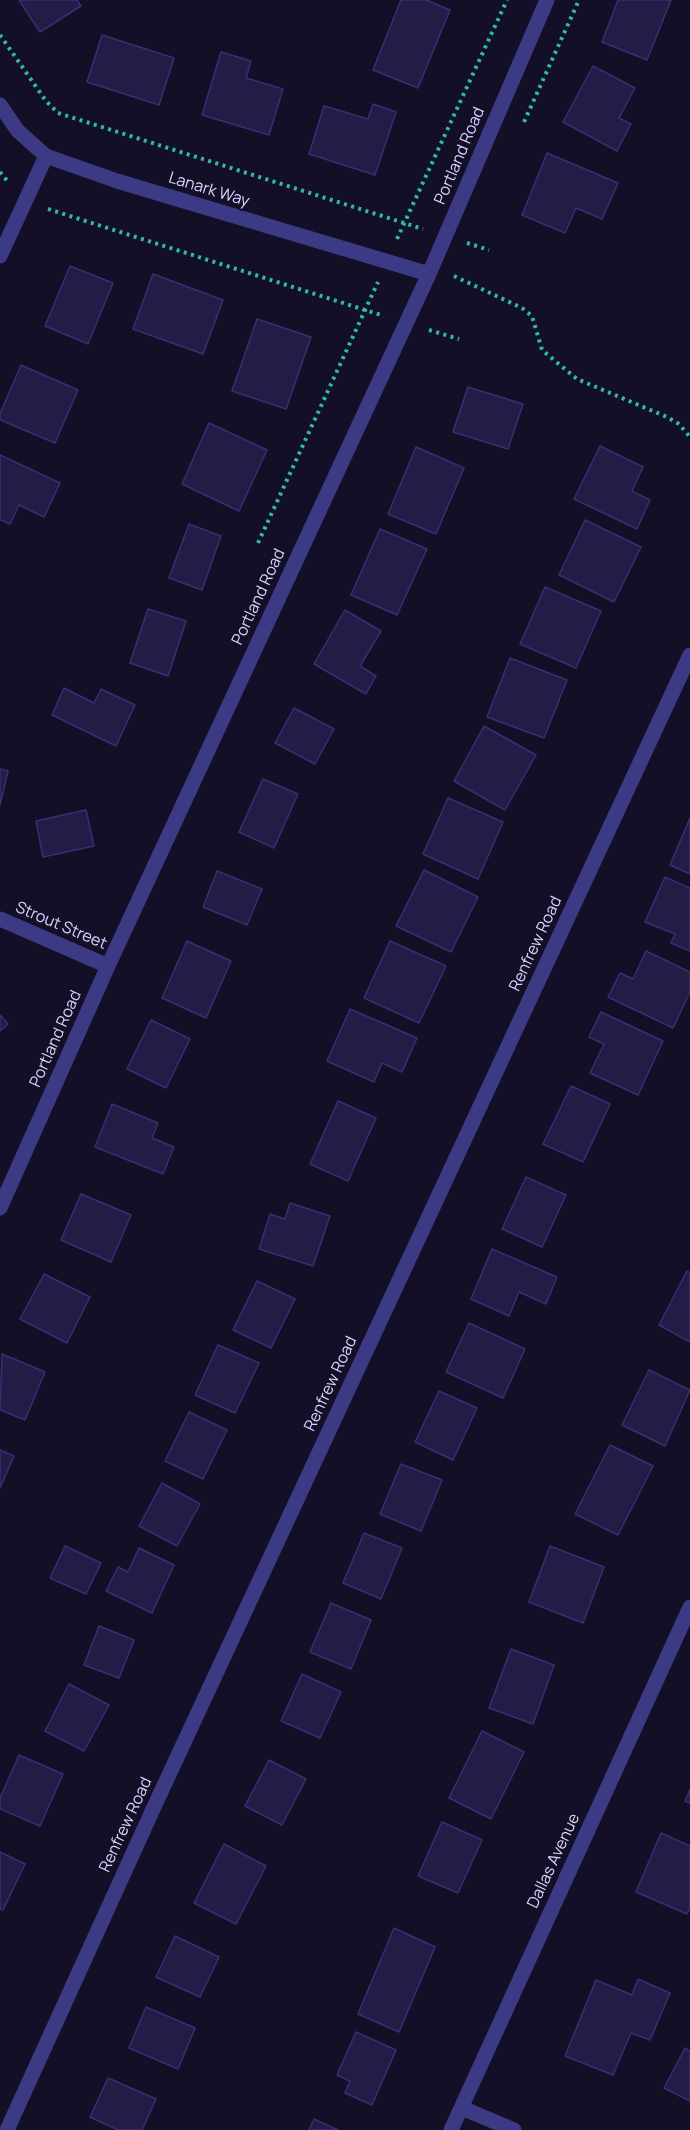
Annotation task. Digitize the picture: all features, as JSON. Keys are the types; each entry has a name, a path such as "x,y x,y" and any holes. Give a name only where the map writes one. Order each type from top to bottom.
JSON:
{"street":[{"name":"Portland Road","path":"0,1208 108,966 429,274 547,0"},
{"name":"Lanark Way","path":"0,105 18,131 46,156 117,181 429,274"},
{"path":"0,256 46,156"},
{"name":"Renfrew Road","path":"7,2130 169,1774 690,655"},
{"name":"Strout Street","path":"0,919 108,966"},
{"name":"Dallas Avenue","path":"451,2130 690,1607"},
{"path":"462,2108 514,2130"}],"path":[{"path":"0,35 46,101 58,113 489,250"},
{"path":"0,172 25,202 459,339"},
{"path":"454,276 522,308 532,316 542,350 577,379 667,417 679,424 690,437"}],"building":[{"path":"19,0 77,0 81,6 40,32"},
{"path":"401,0 426,0 450,10 418,88 373,70"},
{"path":"618,0 671,0 647,60 602,42"},
{"path":"102,35 174,58 159,105 87,82"},
{"path":"221,52 251,61 246,78 283,89 269,135 202,115"},
{"path":"593,66 635,88 619,118 631,124 617,151 563,122"},
{"path":"373,104 396,112 375,175 309,154 324,106 368,119"},
{"path":"547,153 618,183 602,219 576,208 565,233 522,215"},
{"path":"70,266 113,283 88,344 45,326"},
{"path":"153,274 223,300 203,354 133,329"},
{"path":"257,319 311,337 286,409 232,391"},
{"path":"21,365 78,390 55,443 0,420 0,414"},
{"path":"468,387 523,404 508,449 453,432"},
{"path":"209,423 267,450 239,511 182,484"},
{"path":"600,446 643,467 632,491 650,500 637,529 574,499"},
{"path":"416,447 464,468 436,534 388,514"},
{"path":"0,455 60,483 44,517 19,505 10,524 0,520"},
{"path":"585,520 641,547 614,602 559,575"},
{"path":"189,524 221,536 202,590 169,578"},
{"path":"380,529 427,549 397,615 351,595"},
{"path":"545,587 601,611 576,668 520,644"},
{"path":"148,609 186,621 168,676 130,663"},
{"path":"345,610 381,631 360,666 376,676 366,694 314,664"},
{"path":"510,658 567,680 544,738 487,717"},
{"path":"64,688 94,703 101,689 135,705 116,746 52,715"},
{"path":"294,708 334,729 315,764 275,743"},
{"path":"484,726 536,755 505,810 454,781"},
{"path":"0,769 8,771 0,805"},
{"path":"263,779 298,794 274,848 239,832"},
{"path":"448,798 503,822 478,879 423,854"},
{"path":"86,810 94,846 43,857 36,821"},
{"path":"690,818 690,874 670,865"},
{"path":"424,870 478,897 451,952 396,926"},
{"path":"217,871 262,889 247,925 203,907"},
{"path":"665,877 690,888 690,951 671,943 675,934 645,922"},
{"path":"187,941 231,961 206,1018 162,998"},
{"path":"390,941 446,966 419,1023 364,998"},
{"path":"646,951 690,972 690,992 673,1028 608,997 620,973 633,979"},
{"path":"350,1009 417,1038 402,1072 382,1063 374,1082 327,1061"},
{"path":"601,1012 663,1041 638,1095 590,1073 604,1044 589,1037"},
{"path":"0,1015 8,1024 0,1031"},
{"path":"151,1020 190,1039 166,1088 127,1069"},
{"path":"571,1086 610,1104 583,1162 543,1144"},
{"path":"338,1101 376,1118 348,1181 310,1164"},
{"path":"112,1104 158,1123 152,1138 174,1147 163,1174 95,1147"},
{"path":"526,1177 566,1195 542,1247 502,1229"},
{"path":"81,1194 131,1215 111,1262 61,1240"},
{"path":"290,1203 330,1216 313,1266 259,1249 270,1214 285,1219"},
{"path":"492,1249 557,1277 546,1304 519,1292 509,1316 471,1299"},
{"path":"687,1271 690,1273 690,1342 659,1325"},
{"path":"44,1274 90,1297 67,1343 20,1319"},
{"path":"257,1281 295,1299 271,1348 233,1330"},
{"path":"469,1323 525,1349 503,1398 446,1372"},
{"path":"218,1345 259,1363 235,1413 195,1395"},
{"path":"2,1354 45,1372 25,1420 0,1410"},
{"path":"649,1370 690,1390 665,1446 622,1425"},
{"path":"439,1391 477,1408 453,1460 415,1442"},
{"path":"189,1412 227,1430 203,1479 165,1461"},
{"path":"610,1445 653,1466 618,1535 575,1514"},
{"path":"0,1450 14,1456 0,1488"},
{"path":"401,1464 442,1480 421,1531 380,1514"},
{"path":"162,1483 200,1504 177,1546 139,1526"},
{"path":"364,1533 402,1548 381,1599 343,1583"},
{"path":"65,1546 101,1563 86,1594 50,1578"},
{"path":"550,1546 604,1567 583,1623 529,1602"},
{"path":"139,1548 174,1565 152,1613 106,1591 118,1567 128,1572"},
{"path":"331,1603 371,1620 351,1669 310,1652"},
{"path":"99,1626 134,1640 119,1678 84,1665"},
{"path":"511,1649 554,1665 533,1724 489,1708"},
{"path":"302,1674 341,1692 320,1738 281,1721"},
{"path":"69,1684 109,1705 84,1751 45,1731"},
{"path":"482,1731 524,1752 491,1819 449,1798"},
{"path":"19,1755 63,1774 40,1826 0,1809 0,1798"},
{"path":"269,1760 306,1779 282,1825 245,1806"},
{"path":"690,1789 690,1803 685,1801"},
{"path":"442,1822 482,1840 458,1893 418,1876"},
{"path":"661,1833 690,1846 690,1907 687,1914 636,1892"},
{"path":"224,1844 266,1866 236,1924 194,1903"},
{"path":"0,1852 25,1864 3,1910 0,1909"},
{"path":"394,1928 435,1947 399,2032 358,2014"},
{"path":"175,1936 219,1957 200,1997 156,1977"},
{"path":"638,1979 670,1993 650,2040 631,2033 613,2075 565,2056 596,1980 632,1995"},
{"path":"146,2007 195,2028 178,2069 129,2048"},
{"path":"356,2032 396,2050 372,2105 345,2093 350,2081 337,2075"},
{"path":"685,2048 690,2051 690,2101 664,2088"},
{"path":"108,2078 156,2099 142,2130 118,2130 90,2117"},
{"path":"314,2119 338,2130 309,2130"}]}
